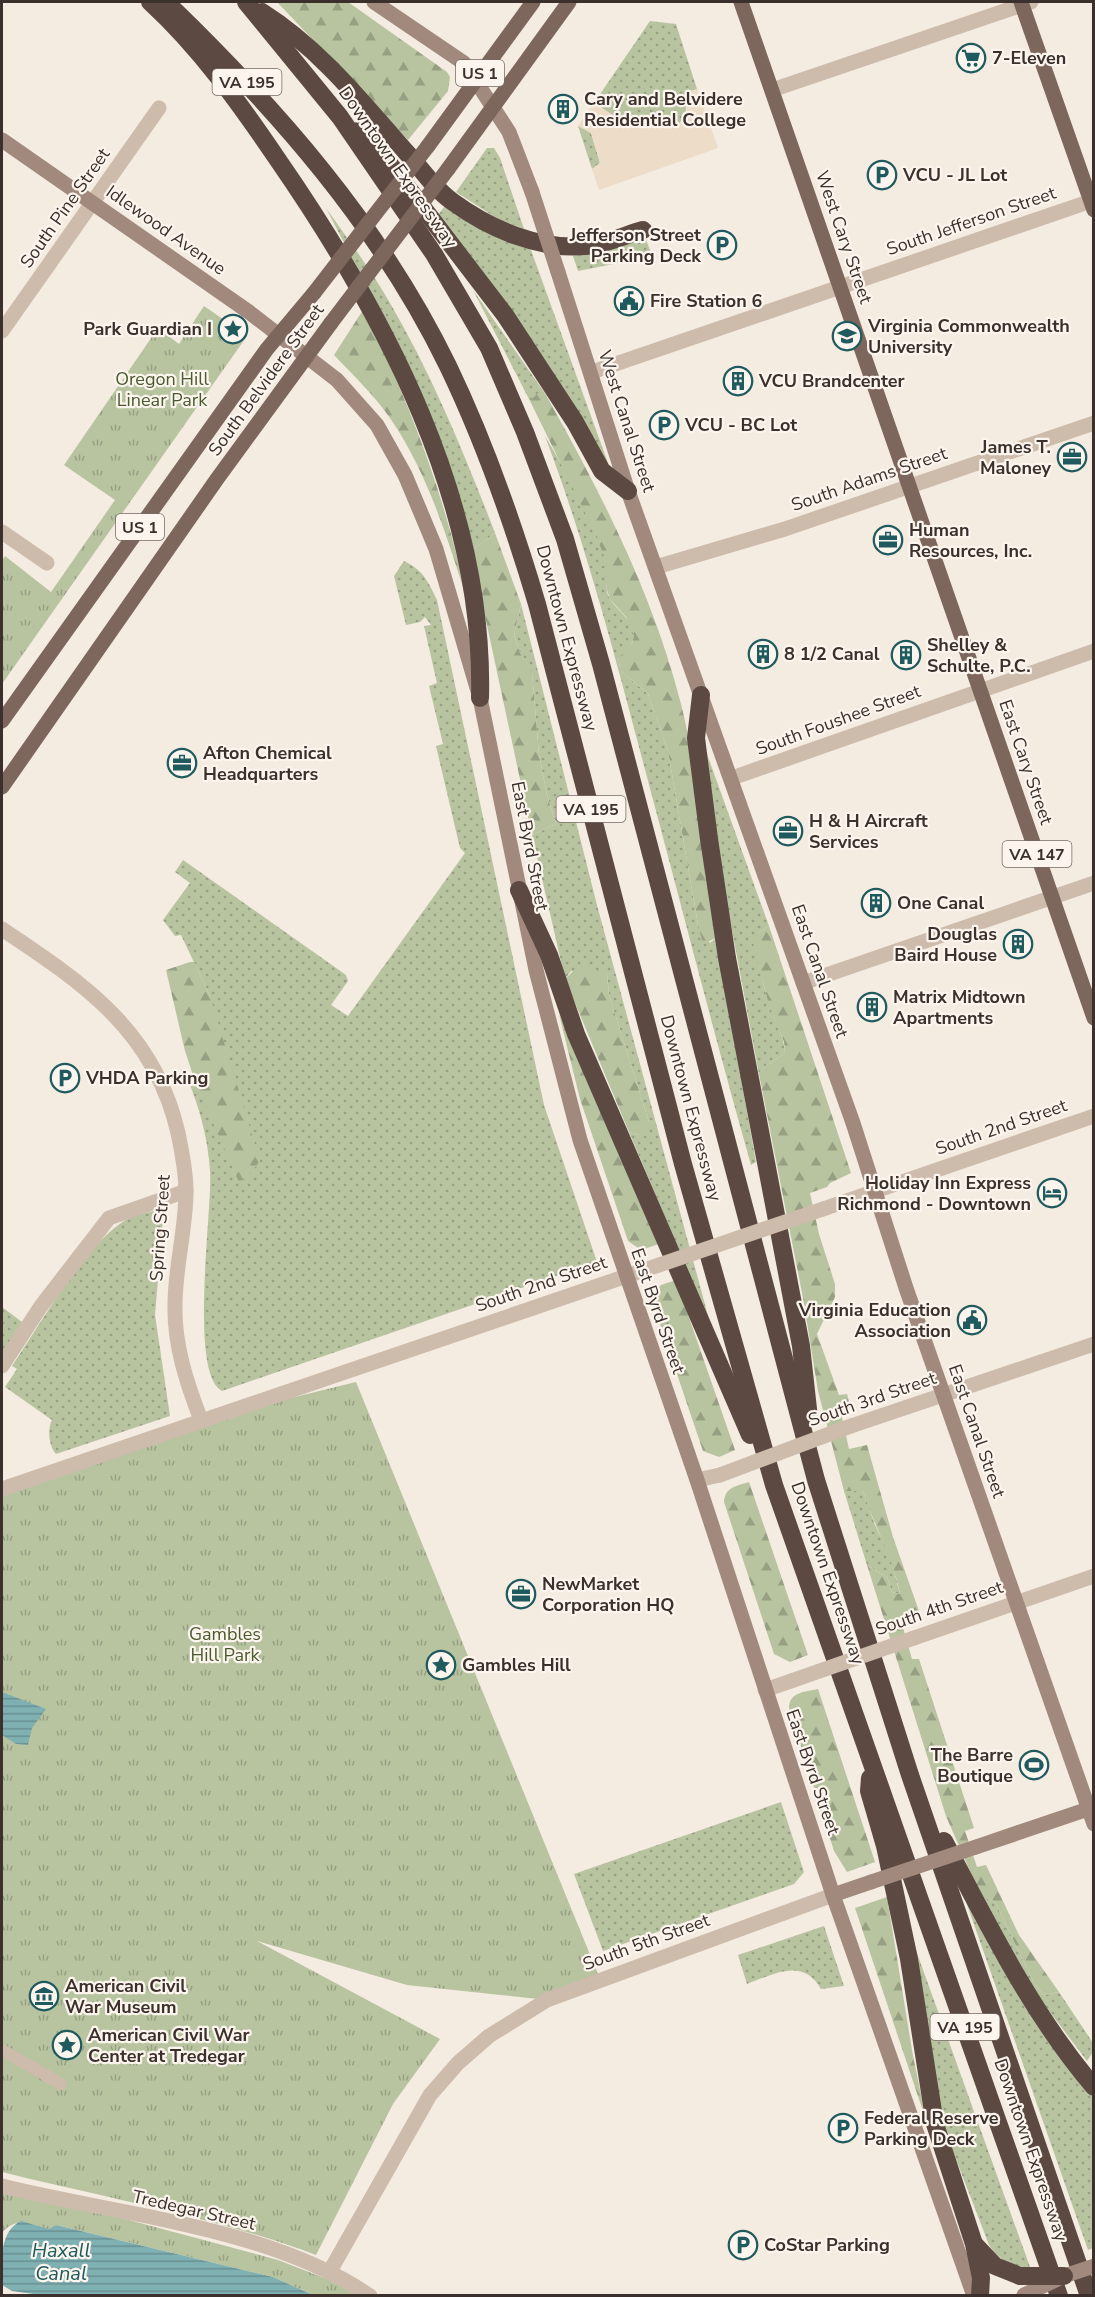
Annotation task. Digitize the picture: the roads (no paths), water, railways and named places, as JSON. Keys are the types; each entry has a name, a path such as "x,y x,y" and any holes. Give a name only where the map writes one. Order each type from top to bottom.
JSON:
{"highway":[{"path":"150,2 212,70 252,122 329,237 379,324 417,407 441,467 457,518 477,614 482,654 480,698"},
{"name":"Downtown Expressway","path":"166,2 261,97 322,169 368,230 447,365 483,448 514,528 537,604 683,1164 774,1485 1059,2295"},
{"path":"246,2 287,28 317,56 451,201 479,219 536,242 564,247 588,246 643,230"},
{"name":"Downtown Expressway","path":"246,2 340,117 434,254 489,348 525,432 564,539 601,664 816,1480 910,1775 1089,2295"},
{"path":"340,117 378,148 399,175 505,315 575,422 602,471 628,490"},
{"path":"701,695 696,738 709,839 727,958 801,1346 816,1480"},
{"path":"519,890 549,955 576,1034 774,1485"},
{"path":"871,1758 869,1791 885,1846 909,1959 933,2115 974,2244 981,2278 980,2295"},
{"path":"910,1775 1012,1971 1051,2031 1094,2087"},
{"path":"974,2244 995,2266 1020,2276 1064,2276"}],"main road":[{"name":"West Canal Street","path":"375,2 464,63 509,132 532,192 592,372 628,490 732,778"},
{"name":"South Belvidere Street","path":"2,720 267,349 314,293 428,146 533,2"},
{"name":"South Belvidere Street","path":"2,787 306,356 494,109 569,2"},
{"name":"West Cary Street","path":"741,2 980,689"},
{"path":"1025,2 1092,204"},
{"name":"Idlewood Avenue","path":"2,140 306,356"},
{"name":"East Byrd Street","path":"306,356 349,392 377,425 394,451 436,549 480,698 519,890 568,1101 625,1275 697,1480 833,1895 974,2295"},
{"name":"East Cary Street","path":"980,689 1094,1018"},
{"name":"East Canal Street","path":"732,778 944,1395 1091,1807 1094,1824"},
{"name":"South 5th Street","path":"833,1895 1091,1807"},
{"path":"1024,2295 1064,2276 1094,2266"}],"street":[{"path":"772,90 1025,2"},
{"name":"South Pine Street","path":"2,331 159,108"},
{"name":"South Jefferson Street","path":"592,372 1092,204"},
{"name":"South Adams Street","path":"656,567 785,529 1094,423"},
{"path":"2,532 47,563"},
{"name":"South Foushee Street","path":"732,778 858,735 980,689 1094,651"},
{"path":"803,983 1094,883"},
{"name":"Spring Street","path":"2,929 88,989 135,1036 172,1109 182,1151 186,1191 174,1306 178,1348 201,1420"},
{"name":"South 2nd Street","path":"2,1489 1094,1116"},
{"path":"2,1366 41,1306 109,1218 186,1191"},
{"name":"South 3rd Street","path":"697,1480 720,1475 851,1426 1094,1344"},
{"name":"South 4th Street","path":"765,1690 1094,1576"},
{"name":"South 5th Street","path":"330,2271 430,2095 458,2063 489,2036 547,2000 833,1895"},
{"path":"2,2050 61,2084"},
{"name":"Tredegar Street","path":"2,2186 253,2243 330,2271 369,2295"}],"water":[{"path":"2,1692 46,1709 32,1728 28,1745 16,1744 2,1735"},
{"name":"Haxall Canal","path":"21,2221 49,2229 56,2225 273,2277 313,2295 48,2296 12,2291 2,2285 3,2247 9,2232"}],"place":[{"name":"7-Eleven","path":"971,58"},
{"name":"Cary and Belvidere Residential College","path":"563,109"},
{"name":"VCU - JL Lot","path":"882,175"},
{"name":"Jefferson Street Parking Deck","path":"722,245"},
{"name":"Fire Station 6","path":"629,301"},
{"name":"Park Guardian I","path":"233,329"},
{"name":"Virginia Commonwealth University","path":"847,336"},
{"name":"VCU Brandcenter","path":"738,381"},
{"name":"VCU - BC Lot","path":"664,425"},
{"name":"James T. Maloney","path":"1072,457"},
{"name":"Human Resources, Inc.","path":"888,540"},
{"name":"8 1/2 Canal","path":"763,654"},
{"name":"Shelley & Schulte, P.C.","path":"906,655"},
{"name":"Afton Chemical Headquarters","path":"182,763"},
{"name":"H & H Aircraft Services","path":"788,831"},
{"name":"One Canal","path":"876,903"},
{"name":"Douglas Baird House","path":"1018,944"},
{"name":"Matrix Midtown Apartments","path":"872,1007"},
{"name":"VHDA Parking","path":"65,1078"},
{"name":"Holiday Inn Express Richmond - Downtown","path":"1052,1193"},
{"name":"Virginia Education Association","path":"972,1320"},
{"name":"NewMarket Corporation HQ","path":"521,1594"},
{"name":"Gambles Hill","path":"441,1665"},
{"name":"The Barre Boutique","path":"1034,1765"},
{"name":"American Civil War Museum","path":"44,1996"},
{"name":"American Civil War Center at Tredegar","path":"67,2045"},
{"name":"Federal Reserve Parking Deck","path":"843,2128"},
{"name":"CoStar Parking","path":"743,2245"}],"park label":[{"name":"Oregon Hill Linear Park","path":"162,389"},
{"name":"Gambles Hill Park","path":"225,1644"}]}
